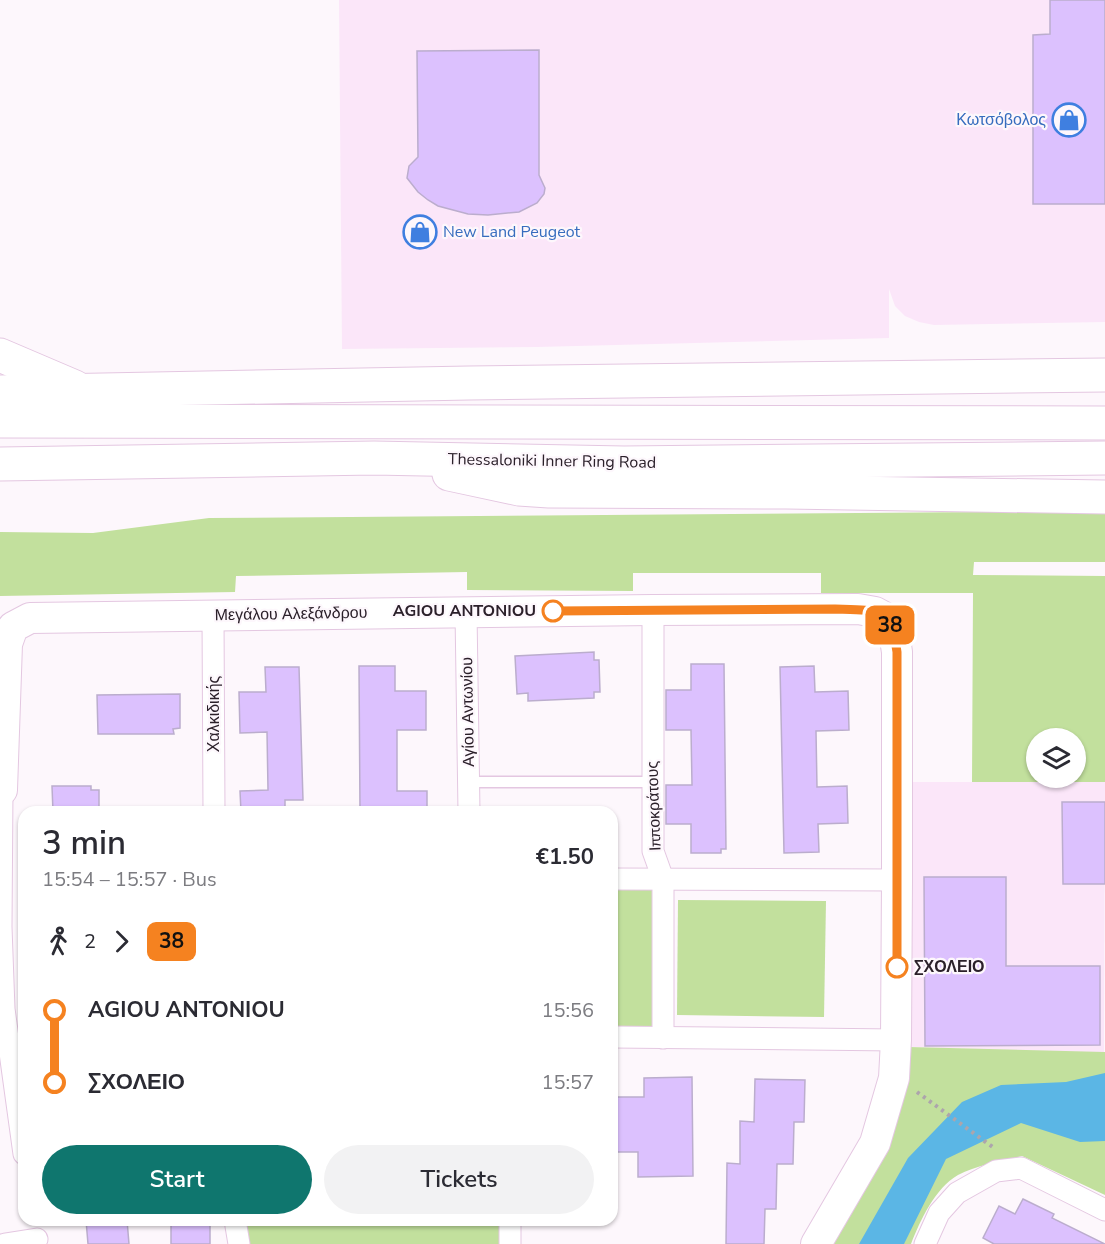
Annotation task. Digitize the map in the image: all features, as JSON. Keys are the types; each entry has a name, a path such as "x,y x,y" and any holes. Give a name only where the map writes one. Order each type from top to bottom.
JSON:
{"highway":[{"path":"0,355 88,392"},
{"path":"0,392 88,392 469,382 1105,375"},
{"path":"0,421 1105,423"},
{"path":"374,458 519,489 549,491 1105,497"},
{"name":"Thessaloniki Inner Ring Road","path":"0,464 374,458 624,463 1105,458"}],"street":[{"name":"Μεγάλου Αλεξάνδρου","path":"1,790 7,651 10,632 17,624 38,617 858,609 875,612 888,619 897,652 897,879"},
{"name":"Ιπποκράτους","path":"653,610 653,851 663,879 663,1038"},
{"name":"Αγίου Αντωνίου","path":"466,612 469,806"},
{"name":"Χαλκιδικής","path":"213,616 214,806"},
{"path":"1,790 2,985 15,1031 18,1072"},
{"path":"618,879 897,879 894,1078 875,1143 816,1244"},
{"path":"618,1037 896,1040"},
{"path":"925,1244 939,1213 957,1193 996,1171 1021,1168 1105,1210"},
{"path":"236,1226 239,1244"},
{"path":"510,1226 510,1244"},
{"path":"5,1244 36,1234"}],"lane":[{"path":"468,782 653,782"}],"path":[{"path":"938,1106 1021,1168"}],"shaded area":[{"path":"339,0 1105,0 1105,322 934,325 905,316 895,306 889,289 889,338 537,347 342,349"},
{"path":"910,782 1026,782 1026,788 1086,788 1086,782 1105,782 1104,1053 909,1047"}],"green space":[{"path":"1105,511 1105,562 974,562 973,575 1105,576 1105,782 1086,782 1086,728 1026,728 1026,782 972,782 973,593 821,593 821,573 633,573 633,591 467,590 467,572 236,576 235,592 0,596 0,532 93,533 209,518"},
{"path":"618,884 652,884 653,1027 618,1026"},
{"path":"678,900 826,901 824,1017 677,1015"},
{"path":"909,1047 1105,1052 1105,1195 1022,1156 973,1169 950,1181 935,1196 911,1244 828,1244"},
{"path":"236,1226 510,1226 510,1244 239,1244"}],"water":[{"path":"1105,1073 1105,1141 1080,1142 1021,1123 946,1159 904,1244 859,1244 908,1158 962,1102 1001,1085 1066,1082"}],"building":[{"name":"Κωτσόβολος","path":"1050,0 1105,0 1105,204 1033,204 1033,35 1050,34"},
{"path":"539,50 539,175 545,188 544,194 537,203 519,212 488,215 468,214 438,206 428,200 407,178 409,166 418,157 417,51"},
{"path":"594,652 594,660 599,660 600,692 594,692 594,698 528,701 528,693 517,694 515,656"},
{"path":"691,664 724,664 726,849 721,849 721,853 691,853 691,824 666,824 666,785 692,785 691,730 666,730 666,690 691,690"},
{"path":"359,666 395,666 395,691 426,691 426,730 397,730 397,791 427,791 427,806 360,806"},
{"path":"814,666 815,692 848,691 849,730 816,731 817,787 847,786 848,823 818,824 819,852 784,853 780,667"},
{"path":"265,667 299,667 303,800 285,800 285,806 241,806 240,791 268,790 267,732 240,733 239,692 266,692"},
{"path":"180,694 180,728 173,729 174,734 98,734 97,695"},
{"path":"52,786 91,786 91,790 99,790 99,806 53,806"},
{"path":"1062,802 1105,802 1105,884 1063,884"},
{"path":"924,877 1006,877 1006,966 1100,966 1100,1045 925,1046"},
{"path":"692,1077 693,1176 638,1177 638,1152 618,1152 618,1097 644,1097 644,1078"},
{"path":"755,1079 805,1080 804,1122 794,1122 793,1164 777,1164 776,1209 765,1209 764,1244 726,1244 727,1163 740,1164 740,1121 754,1122"},
{"path":"1023,1199 1054,1214 1052,1218 1105,1244 994,1244 983,1238 999,1206 1015,1214"},
{"path":"86,1226 128,1226 129,1244 88,1244"},
{"path":"171,1226 210,1226 210,1244 171,1244"}],"bus line":[{"name":"38","path":"553,611 858,609 875,612 888,619 897,652 897,967"}],"place":[{"name":"Κωτσόβολος","path":"1069,120"},
{"name":"New Land Peugeot","path":"420,232"},
{"name":"AGIOU ANTONIOU","path":"553,611"},
{"name":"ΣΧΟΛΕΙΟ","path":"897,967"}]}
